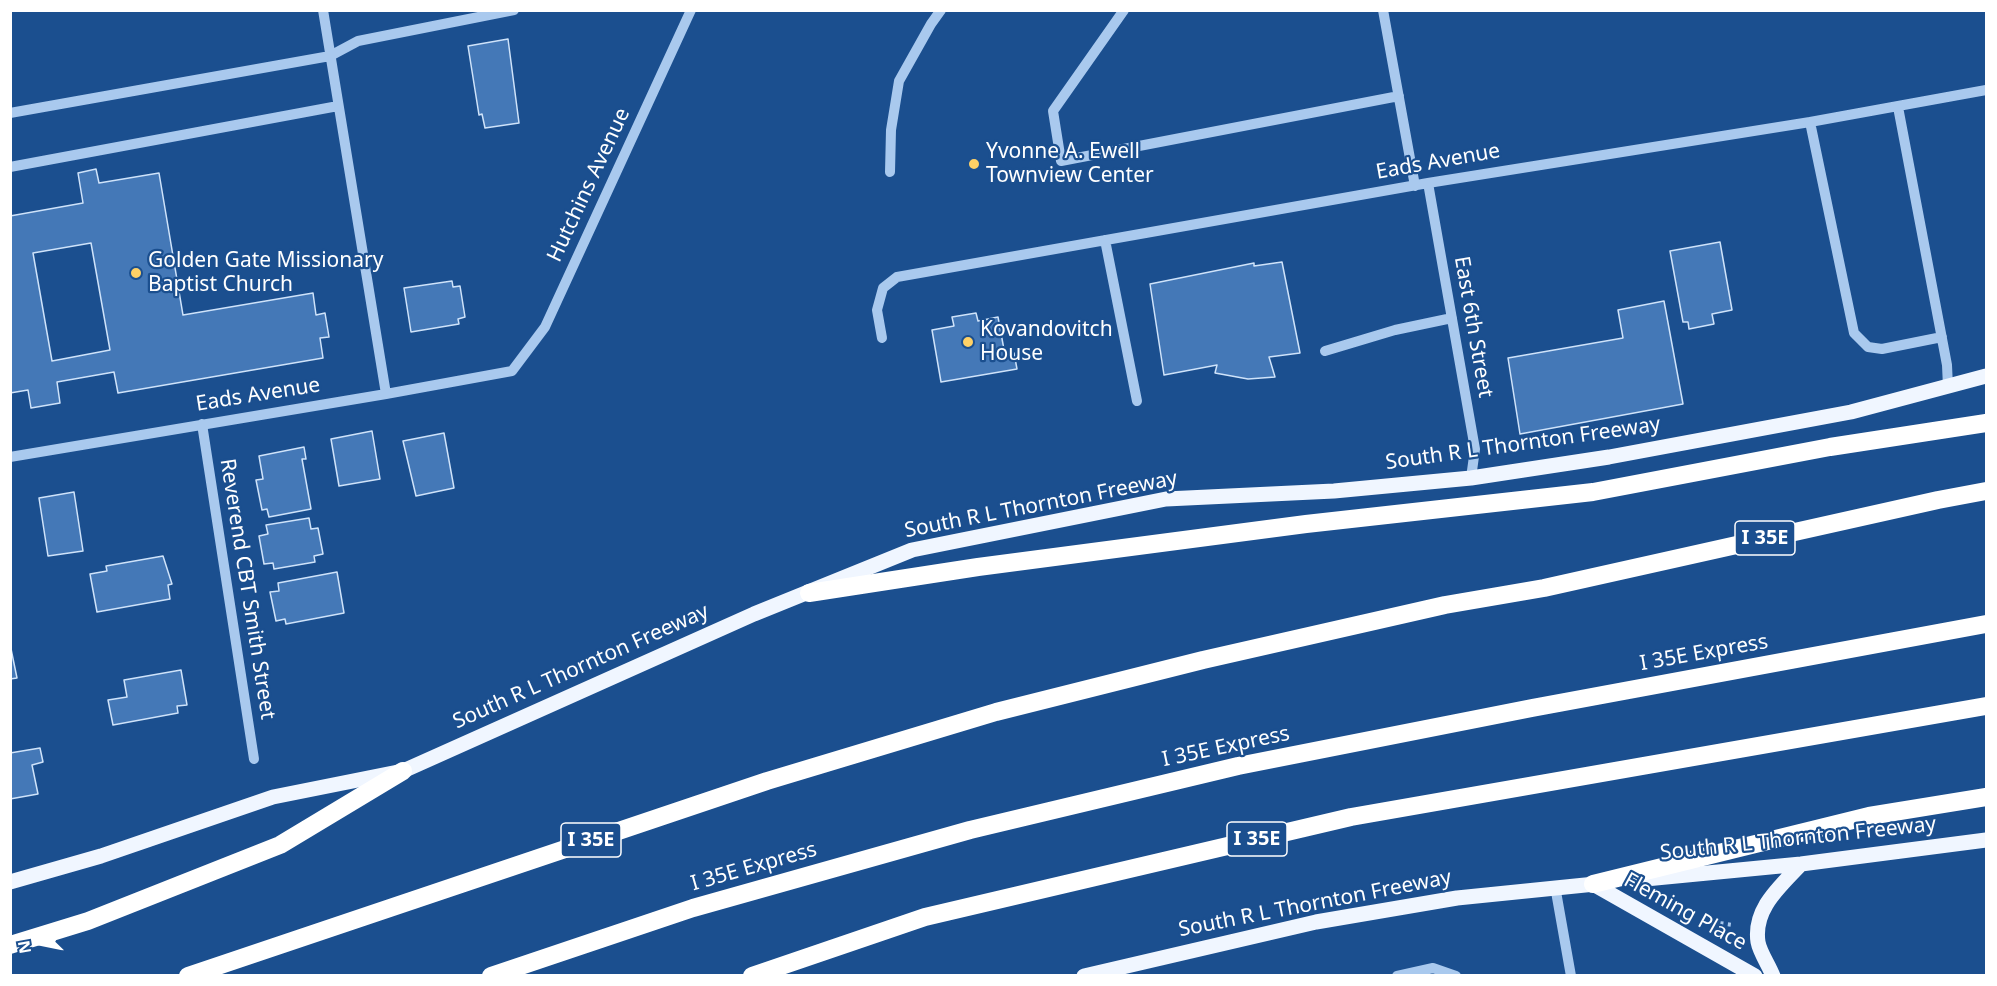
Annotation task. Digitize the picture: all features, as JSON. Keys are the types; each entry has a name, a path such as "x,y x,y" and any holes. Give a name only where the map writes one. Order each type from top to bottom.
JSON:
{"highway":[{"path":"809,592 978,567 1306,524 1593,492 1830,447 1986,423"},
{"name":"I 35E","path":"188,975 756,785 996,712 1203,660 1434,608 1544,588 1986,490"},
{"name":"I 35E Express","path":"490,975 693,908 969,830 1227,769 1532,708 1986,624"},
{"name":"I 35E","path":"752,975 925,917 1351,817 1986,706"},
{"path":"10,945 88,921 280,845 403,771"},
{"path":"1593,884 1869,816 1986,797"}],"main road":[{"name":"South R L Thornton Freeway","path":"10,882 101,856 273,797 403,771 744,619 912,550 1166,499 1334,491 1471,478 1609,457 1839,414 1986,376"},
{"name":"South R L Thornton Freeway","path":"1084,975 1316,922 1457,898 1555,886 1802,864 1986,840"},
{"name":"Fleming Place","path":"1773,975 1758,943 1758,922 1768,899 1802,864"},
{"name":"Fleming Place","path":"1593,884 1755,975"}],"street":[{"path":"323,10 386,394"},
{"path":"10,113 330,56 358,41 514,10"},
{"name":"Hutchins Avenue","path":"512,370 545,327 692,10"},
{"path":"890,172 891,130 899,81 941,10"},
{"path":"1124,10 1053,111 1061,161 1399,96"},
{"path":"1383,10 1415,186"},
{"name":"Eads Avenue","path":"882,338 877,310 883,288 897,277 1428,183 1810,122 1986,90"},
{"path":"10,167 338,106"},
{"path":"1899,107 1947,364 1948,387"},
{"path":"1810,122 1854,333 1868,347 1882,349 1942,337"},
{"name":"East 6th Street","path":"1428,183 1475,449 1471,478"},
{"path":"1105,240 1137,401"},
{"path":"1325,351 1395,330 1452,318"},
{"name":"Eads Avenue","path":"10,457 386,394 512,370"},
{"name":"Reverend CBT Smith Street","path":"202,424 254,759"},
{"path":"1555,886 1570,975"},
{"path":"1397,975 1433,968 1456,975"}],"building":[{"path":"508,39 519,123 485,128 482,114 479,115 468,46"},
{"name":"Golden Gate Missionary Baptist Church","path":"96,169 99,183 159,173 183,315 313,293 316,315 325,313 329,337 320,338 323,358 118,393 114,372 57,382 60,403 31,408 28,390 10,393 10,216 83,203 78,173","holes":["91,243 110,350 52,361 33,253"]},
{"path":"1720,242 1732,310 1712,314 1714,324 1689,329 1688,322 1683,322 1670,251"},
{"path":"1282,262 1300,353 1269,357 1275,377 1248,379 1215,373 1217,365 1164,375 1150,284 1254,263 1254,266"},
{"path":"452,281 453,287 460,286 465,317 458,319 459,324 411,332 404,288"},
{"path":"1664,301 1683,404 1520,434 1508,358 1623,338 1618,310"},
{"name":"Kovandovitch House","path":"976,313 978,321 998,317 1005,355 1014,353 1017,369 941,382 932,330 954,326 952,317"},
{"path":"372,431 380,479 339,486 331,439"},
{"path":"444,433 454,488 416,496 403,441"},
{"path":"304,447 306,459 302,459 311,509 269,517 267,509 262,510 256,480 263,479 259,456"},
{"path":"74,492 83,551 48,556 39,498"},
{"path":"309,518 311,529 318,528 323,554 314,556 315,562 274,569 273,563 264,564 259,536 268,534 266,525"},
{"path":"163,556 172,584 168,585 170,599 97,612 90,574 107,571 106,566"},
{"path":"337,572 344,613 286,624 285,619 276,621 270,592 279,591 278,583"},
{"path":"10,644 17,678 10,679"},
{"path":"181,670 187,705 177,706 178,713 113,725 108,700 127,697 124,680"},
{"path":"40,748 43,762 32,765 38,794 10,799 10,753"}],"place":[{"name":"Yvonne A. Ewell Townview Center","path":"974,164"},
{"name":"Golden Gate Missionary Baptist Church","path":"136,273"},
{"name":"Kovandovitch House","path":"968,342"}]}
